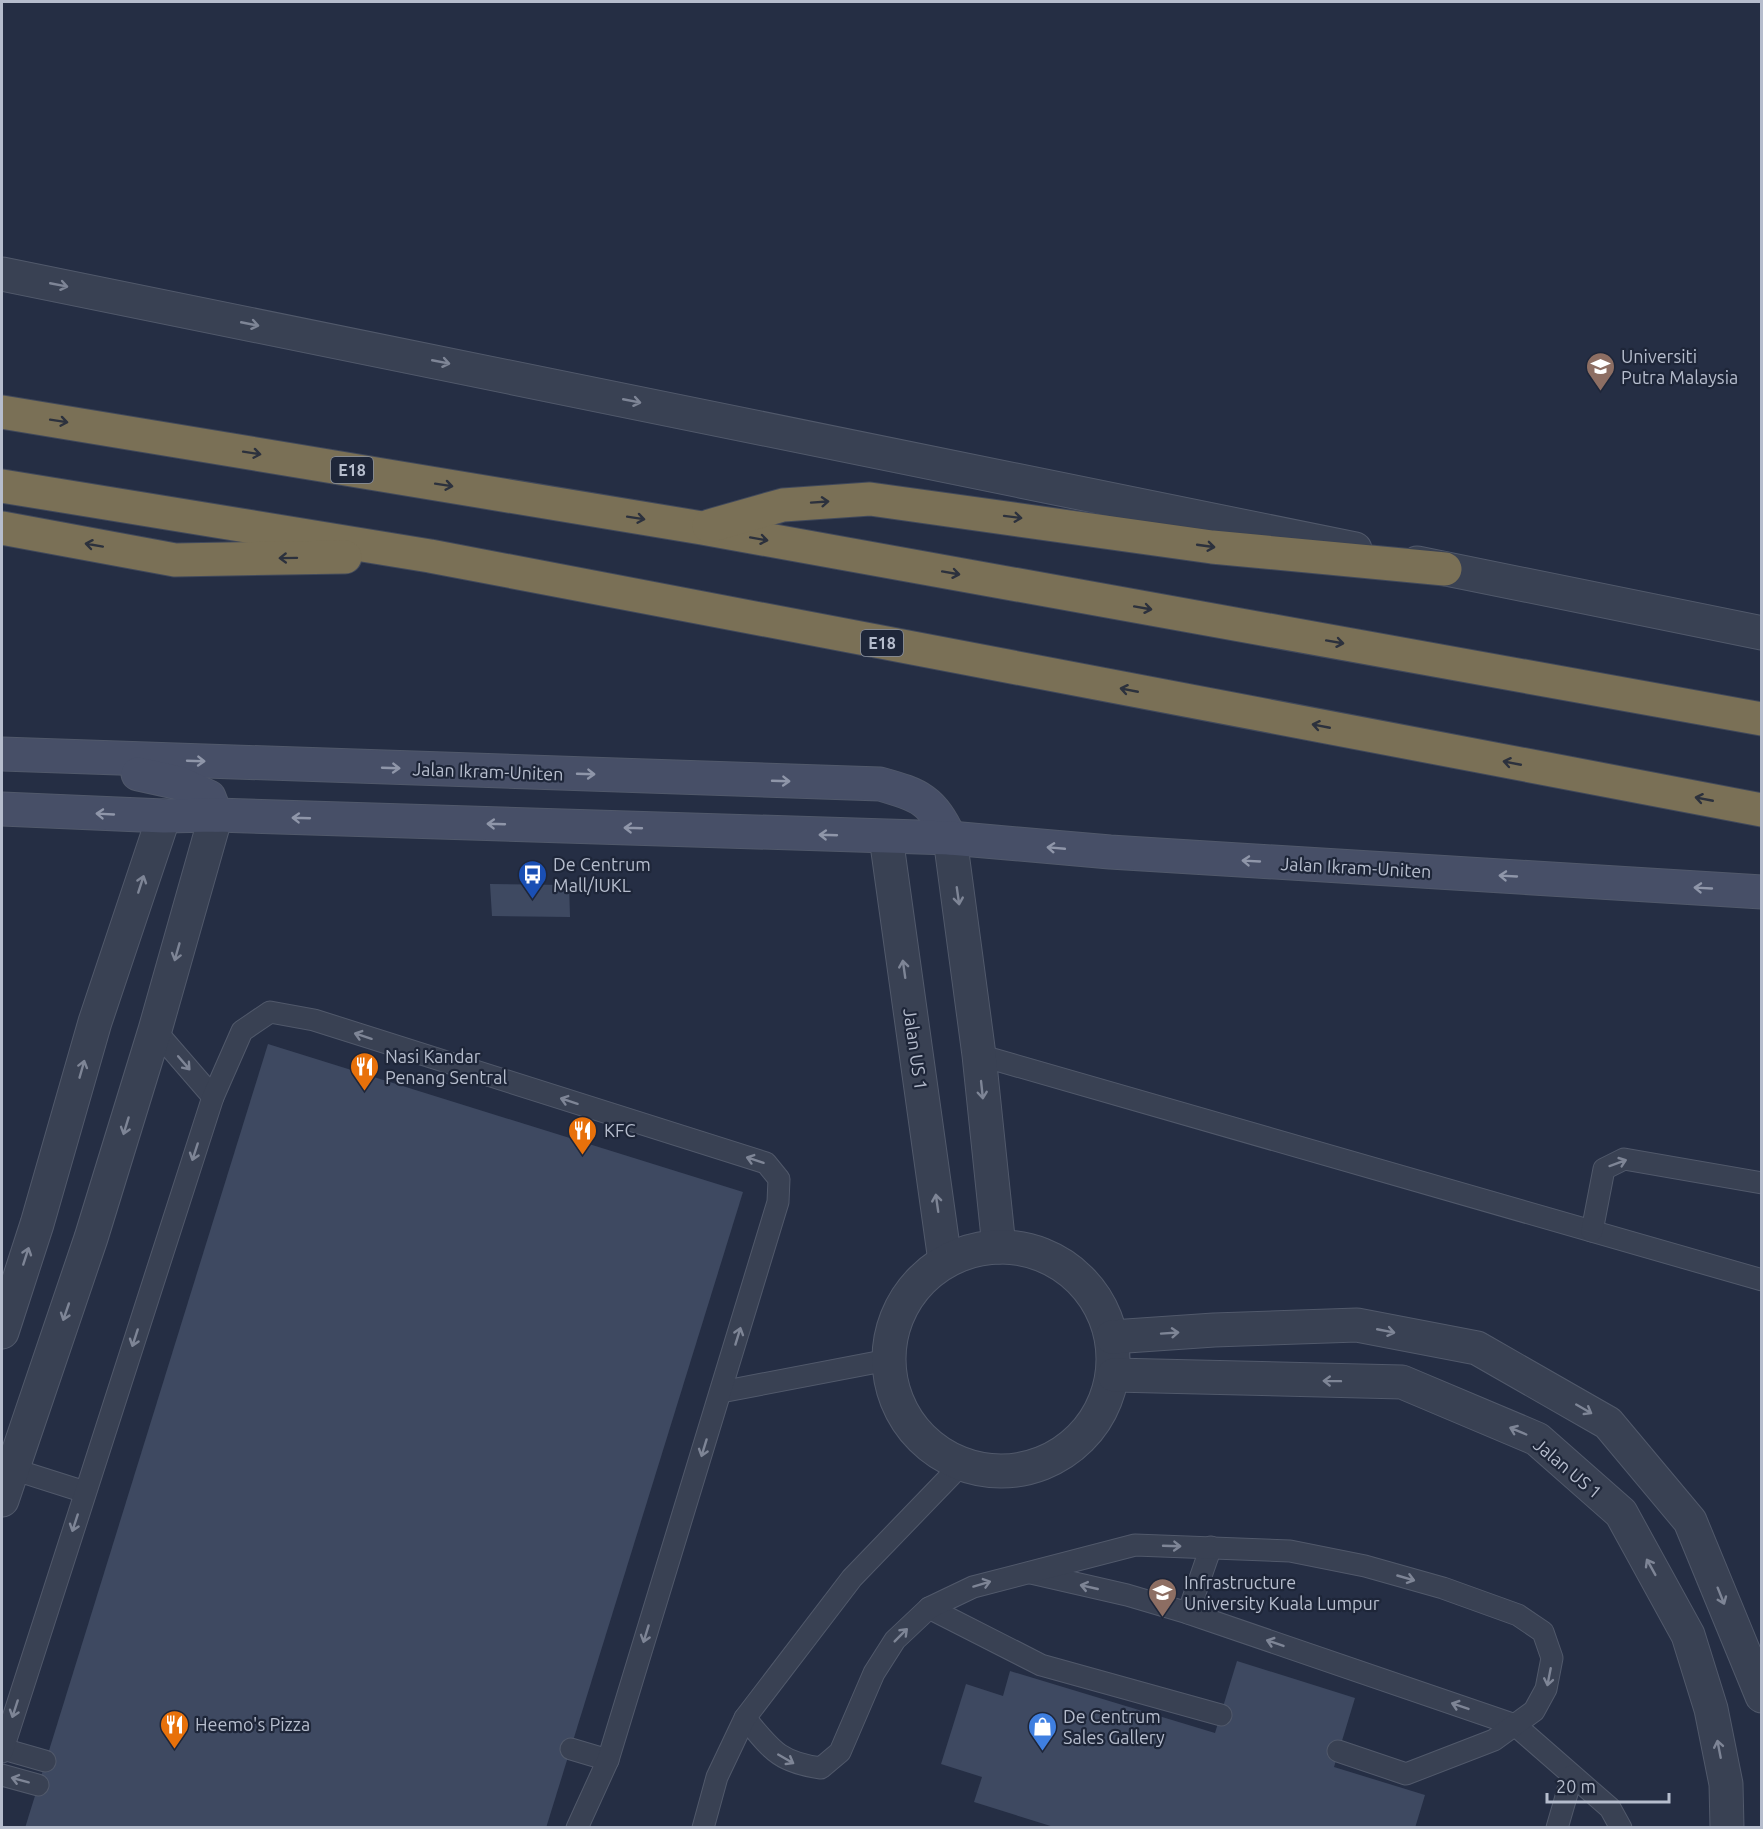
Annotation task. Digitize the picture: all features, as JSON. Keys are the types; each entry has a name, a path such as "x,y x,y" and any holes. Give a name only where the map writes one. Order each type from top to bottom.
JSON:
{"highway":[{"name":"E18","path":"2,412 702,528 1761,719"},
{"name":"E18","path":"2,486 430,556 1761,810"},
{"path":"702,528 783,505 870,499 1212,547 1445,569"},
{"path":"2,528 175,560 430,556"}],"main road":[{"name":"Jalan Ikram-Uniten","path":"2,754 880,784 914,794 938,813 950,838"},
{"path":"54,757 179,783 209,797 216,815"},
{"name":"Jalan Ikram-Uniten","path":"2,809 164,816 216,815 950,838 1110,852 1761,892"}],"street":[{"path":"2,274 1192,514 1445,569 1761,633"},
{"path":"2,1500 7,1468 91,1238 156,1030 216,815"},
{"path":"2,1332 8,1287 164,816"},
{"name":"Jalan US 1","path":"886,837 945,1261"},
{"path":"950,838 979,1055 999,1246"},
{"path":"999,1246 1037,1253 1072,1272 1097,1301 1112,1337 1113,1375 1104,1407 1085,1435 1059,1456 1028,1468 994,1472 962,1464 932,1448 909,1423 894,1393 888,1360 892,1330 903,1303 921,1279 945,1261 971,1251 999,1246"},
{"path":"1112,1337 1214,1330 1357,1325 1477,1348 1608,1423 1690,1521 1761,1696"},
{"name":"Jalan US 1","path":"1113,1375 1402,1383 1537,1439 1621,1513 1688,1635 1711,1709 1726,1784 1727,1827"}],"lane":[{"path":"45,1761 2,1750 213,1097 242,1031 270,1012 314,1020 766,1163 779,1179 778,1202 608,1760 577,1827"},
{"path":"156,1030 213,1097"},
{"path":"979,1055 1761,1280"},
{"path":"1592,1231 1604,1169 1624,1159 1761,1183"},
{"path":"721,1392 888,1360"},
{"path":"703,1827 717,1777 745,1718 852,1578 962,1464"},
{"path":"7,1468 85,1492"},
{"path":"745,1718 773,1752 795,1765 820,1768 840,1752 874,1673 895,1640 929,1608 973,1587 1135,1545 1290,1551 1365,1566 1443,1588 1518,1615 1542,1632 1552,1658 1546,1689 1534,1711 1494,1740 1406,1774 1338,1751"},
{"path":"1188,1613 1211,1547"},
{"path":"1025,1572 1127,1595 1188,1613 1515,1725 1610,1808 1621,1827"},
{"path":"929,1608 1041,1665 1221,1715"},
{"path":"571,1749 608,1760"},
{"path":"2,1775 38,1785"},
{"path":"1557,1827 1572,1776"}],"building":[{"path":"490,884 569,885 570,917 492,916"},
{"path":"268,1044 743,1192 546,1828 25,1828"},
{"path":"1237,1661 1355,1698 1334,1767 1425,1795 1415,1828 1057,1828 974,1802 982,1777 941,1764 966,1684 1003,1696 1010,1671 1215,1733"}],"place":[{"name":"Universiti Putra Malaysia","path":"1600,392"},
{"name":"De Centrum Mall/IUKL","path":"532,900"},
{"name":"Nasi Kandar Penang Sentral","path":"364,1092"},
{"name":"KFC","path":"583,1156"},
{"name":"Infrastructure University Kuala Lumpur","path":"1163,1618"},
{"name":"Heemo's Pizza","path":"174,1750"},
{"name":"De Centrum Sales Gallery","path":"1042,1752"}]}
